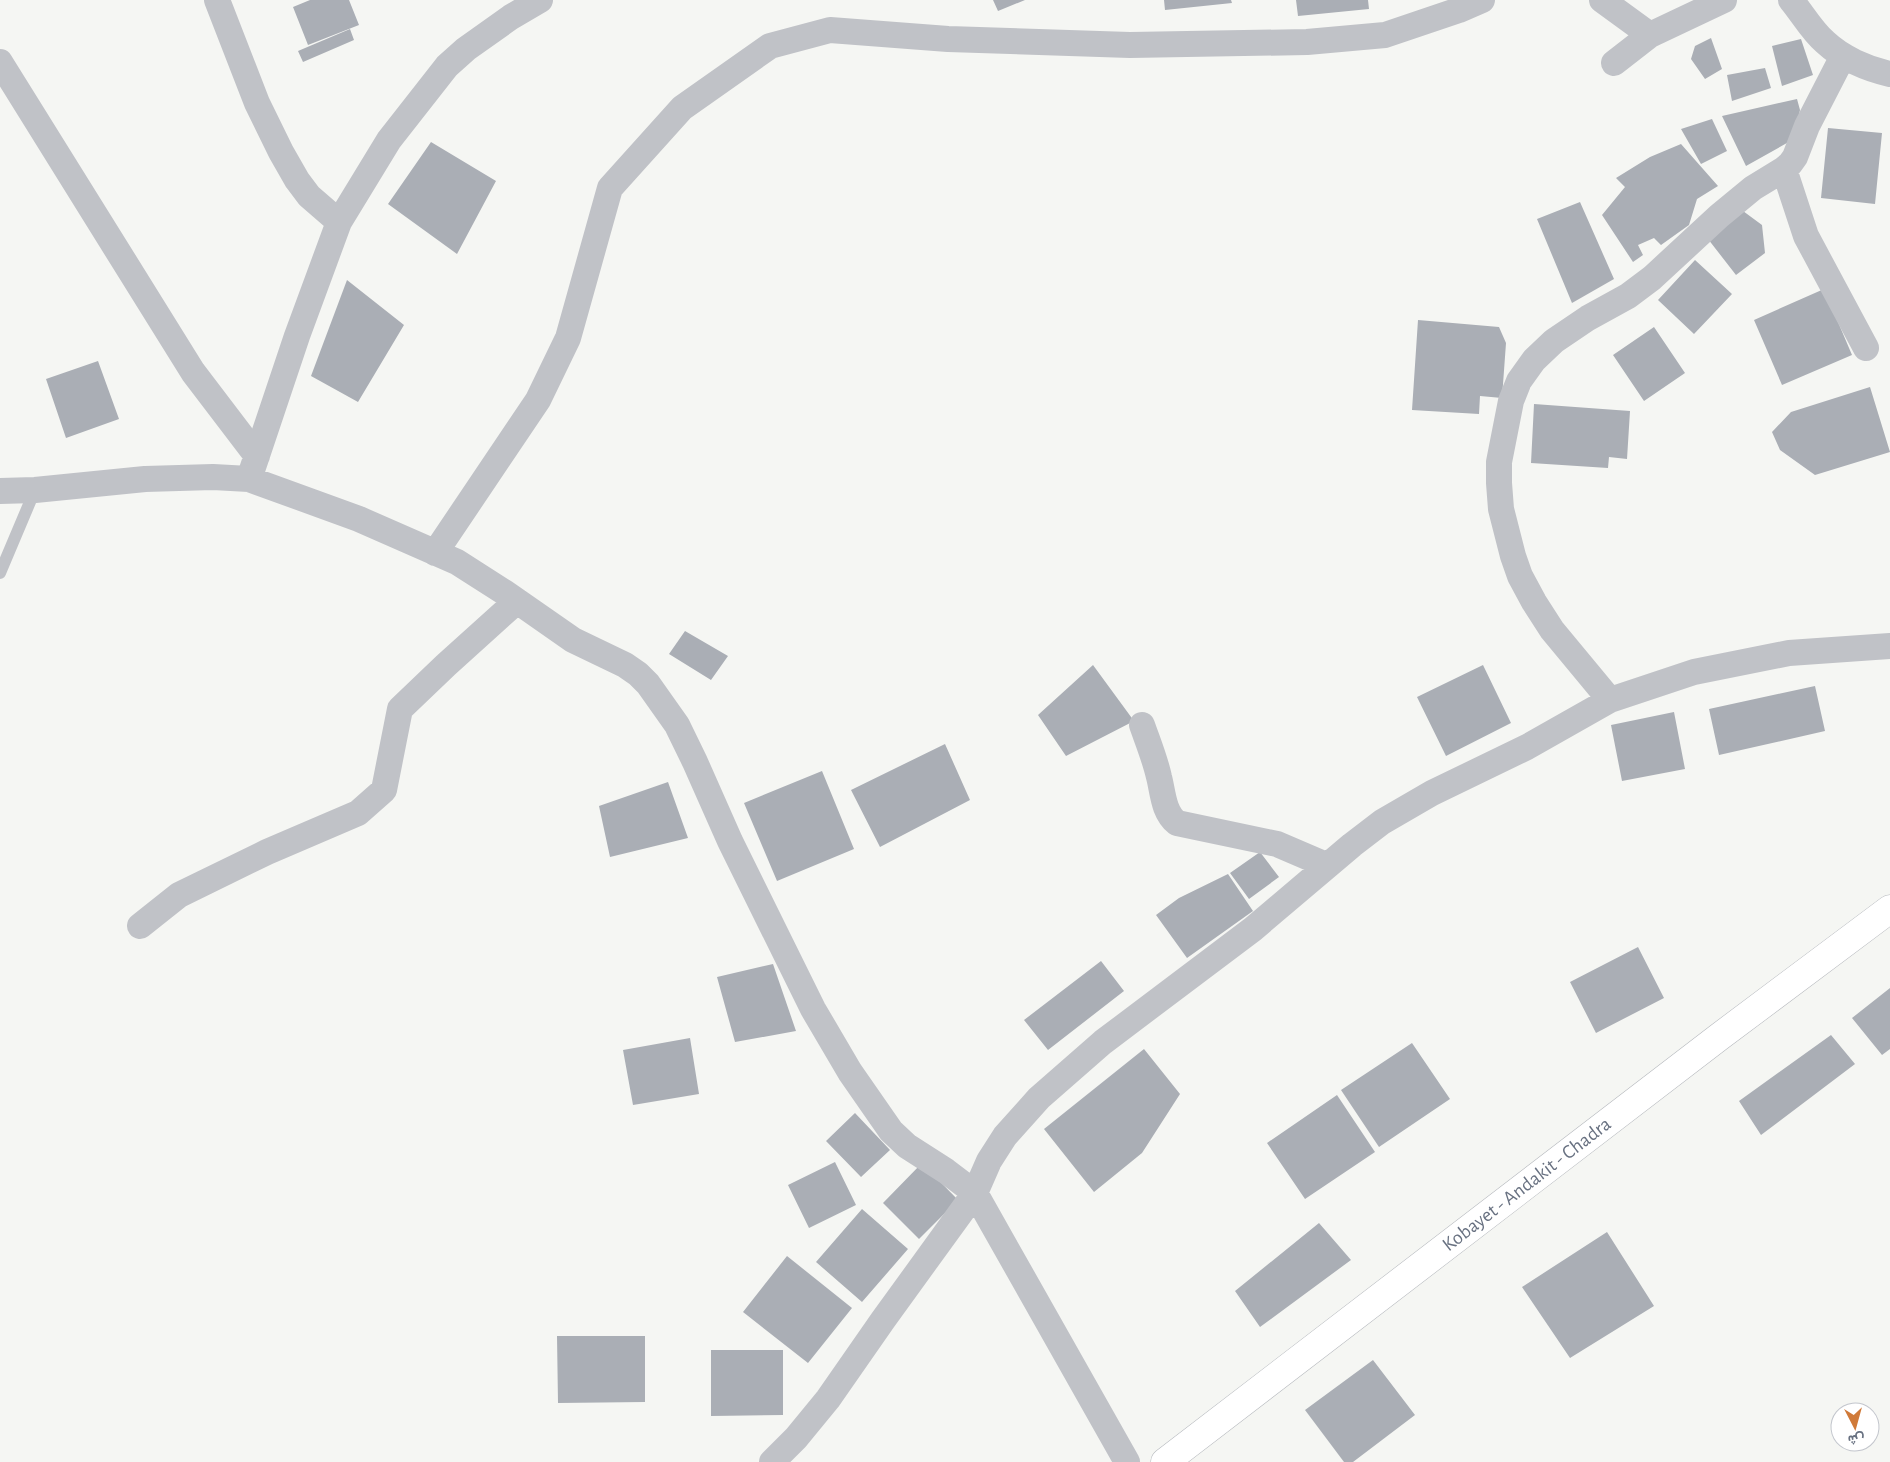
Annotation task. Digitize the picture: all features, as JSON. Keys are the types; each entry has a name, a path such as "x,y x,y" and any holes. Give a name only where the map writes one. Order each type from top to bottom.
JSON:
{"main road":[{"name":"Kobayet - Andakit - Chadra","path":"1165,1462 1758,1007 1890,909"}],"street":[{"path":"217,0 257,103 281,152 297,180 309,196 338,222"},
{"path":"253,468 314,286 338,222 389,140 447,66 466,49 540,0"},
{"path":"435,553 538,400 568,338 610,188 682,108 770,46 830,30 948,39 1130,45 1307,42 1384,36 1482,0"},
{"path":"1602,0 1650,35"},
{"path":"1614,63 1650,35 1724,0"},
{"path":"1791,0 1824,42 1843,56 1877,71 1890,74"},
{"path":"1610,700 1552,630 1520,576 1513,556 1501,509 1499,483 1499,462 1511,401 1519,381 1534,360 1554,340 1636,290 1753,188 1784,169 1795,157 1808,126 1843,56"},
{"path":"0,62 253,468 359,519 457,562 573,640 625,665 648,684 677,726 730,841 813,1010 850,1072 891,1131 908,1146 946,1171 975,1194 1127,1462"},
{"path":"1784,169 1806,236 1866,348"},
{"path":"0,491 35,490 145,479 213,477 253,468"},
{"path":"140,926 179,895 267,852 358,813 384,790 400,709 517,601"},
{"path":"772,1462 796,1438 828,1399 975,1194 989,1162 1005,1136 1039,1098 1104,1042 1253,929 1326,865 1382,822 1432,793 1527,746 1610,700 1694,672 1789,653 1890,646"},
{"path":"1142,725 1170,817 1177,823 1276,844 1326,865"}],"lane":[{"path":"0,574 35,490"}],"building":[{"path":"310,0 349,0 359,25 308,45 293,7"},
{"path":"993,0 1025,0 998,11"},
{"path":"1164,0 1231,0 1232,3 1165,10"},
{"path":"1296,0 1368,0 1369,9 1298,16"},
{"path":"350,29 354,40 303,62 298,51"},
{"path":"1711,38 1722,69 1705,79 1691,59 1695,46"},
{"path":"1801,39 1813,75 1782,86 1772,46"},
{"path":"1765,68 1771,88 1732,101 1727,75"},
{"path":"1797,99 1800,110 1794,139 1746,166 1722,116"},
{"path":"1712,119 1727,151 1701,164 1681,129"},
{"path":"1828,128 1882,133 1875,204 1821,198"},
{"path":"431,142 496,181 457,254 388,204"},
{"path":"1681,144 1718,186 1697,199 1689,225 1661,245 1654,238 1638,245 1643,255 1633,262 1602,215 1625,187 1616,178 1650,157"},
{"path":"1580,202 1614,279 1572,303 1537,219"},
{"path":"1743,211 1762,225 1765,253 1736,275 1708,239"},
{"path":"1695,260 1732,294 1694,334 1658,300"},
{"path":"347,280 404,325 358,402 311,376"},
{"path":"1824,289 1852,355 1782,385 1754,320"},
{"path":"1418,320 1499,327 1506,343 1502,398 1480,396 1479,414 1412,410"},
{"path":"1654,327 1685,373 1644,401 1613,355"},
{"path":"98,361 119,419 66,438 46,379"},
{"path":"1870,387 1890,452 1815,475 1780,450 1772,432 1791,412"},
{"path":"1534,404 1630,411 1627,459 1609,457 1608,468 1531,463"},
{"path":"685,631 728,656 711,680 669,654"},
{"path":"1093,665 1134,721 1066,756 1038,715"},
{"path":"1483,665 1511,723 1446,756 1417,697"},
{"path":"1815,686 1825,731 1719,755 1709,709"},
{"path":"1674,712 1685,769 1622,781 1611,725"},
{"path":"945,744 970,800 880,847 851,790"},
{"path":"822,771 854,849 777,881 744,803"},
{"path":"668,782 688,838 610,857 599,806"},
{"path":"1260,852 1279,877 1249,899 1230,873"},
{"path":"1228,874 1253,911 1187,958 1156,915 1179,898"},
{"path":"1638,947 1664,998 1596,1033 1570,982"},
{"path":"1101,961 1124,991 1048,1050 1024,1020"},
{"path":"773,964 796,1031 735,1042 717,977"},
{"path":"1890,988 1890,1049 1882,1055 1852,1018"},
{"path":"1831,1035 1855,1064 1761,1135 1739,1101"},
{"path":"690,1038 699,1094 633,1105 623,1050"},
{"path":"1412,1043 1450,1099 1379,1147 1341,1090"},
{"path":"1144,1049 1180,1094 1142,1153 1094,1192 1044,1129"},
{"path":"1337,1095 1375,1152 1305,1199 1267,1143"},
{"path":"855,1113 890,1150 861,1177 826,1141"},
{"path":"835,1162 856,1205 809,1228 788,1185"},
{"path":"922,1163 958,1200 919,1239 883,1203"},
{"path":"862,1209 908,1249 862,1302 816,1262"},
{"path":"1319,1223 1351,1260 1260,1327 1235,1291"},
{"path":"1607,1232 1654,1306 1570,1358 1522,1287"},
{"path":"787,1256 852,1308 808,1363 743,1312"},
{"path":"557,1336 645,1336 645,1402 558,1403"},
{"path":"711,1350 783,1350 783,1415 711,1416"},
{"path":"1373,1360 1415,1415 1353,1462 1344,1462 1305,1410"}]}
